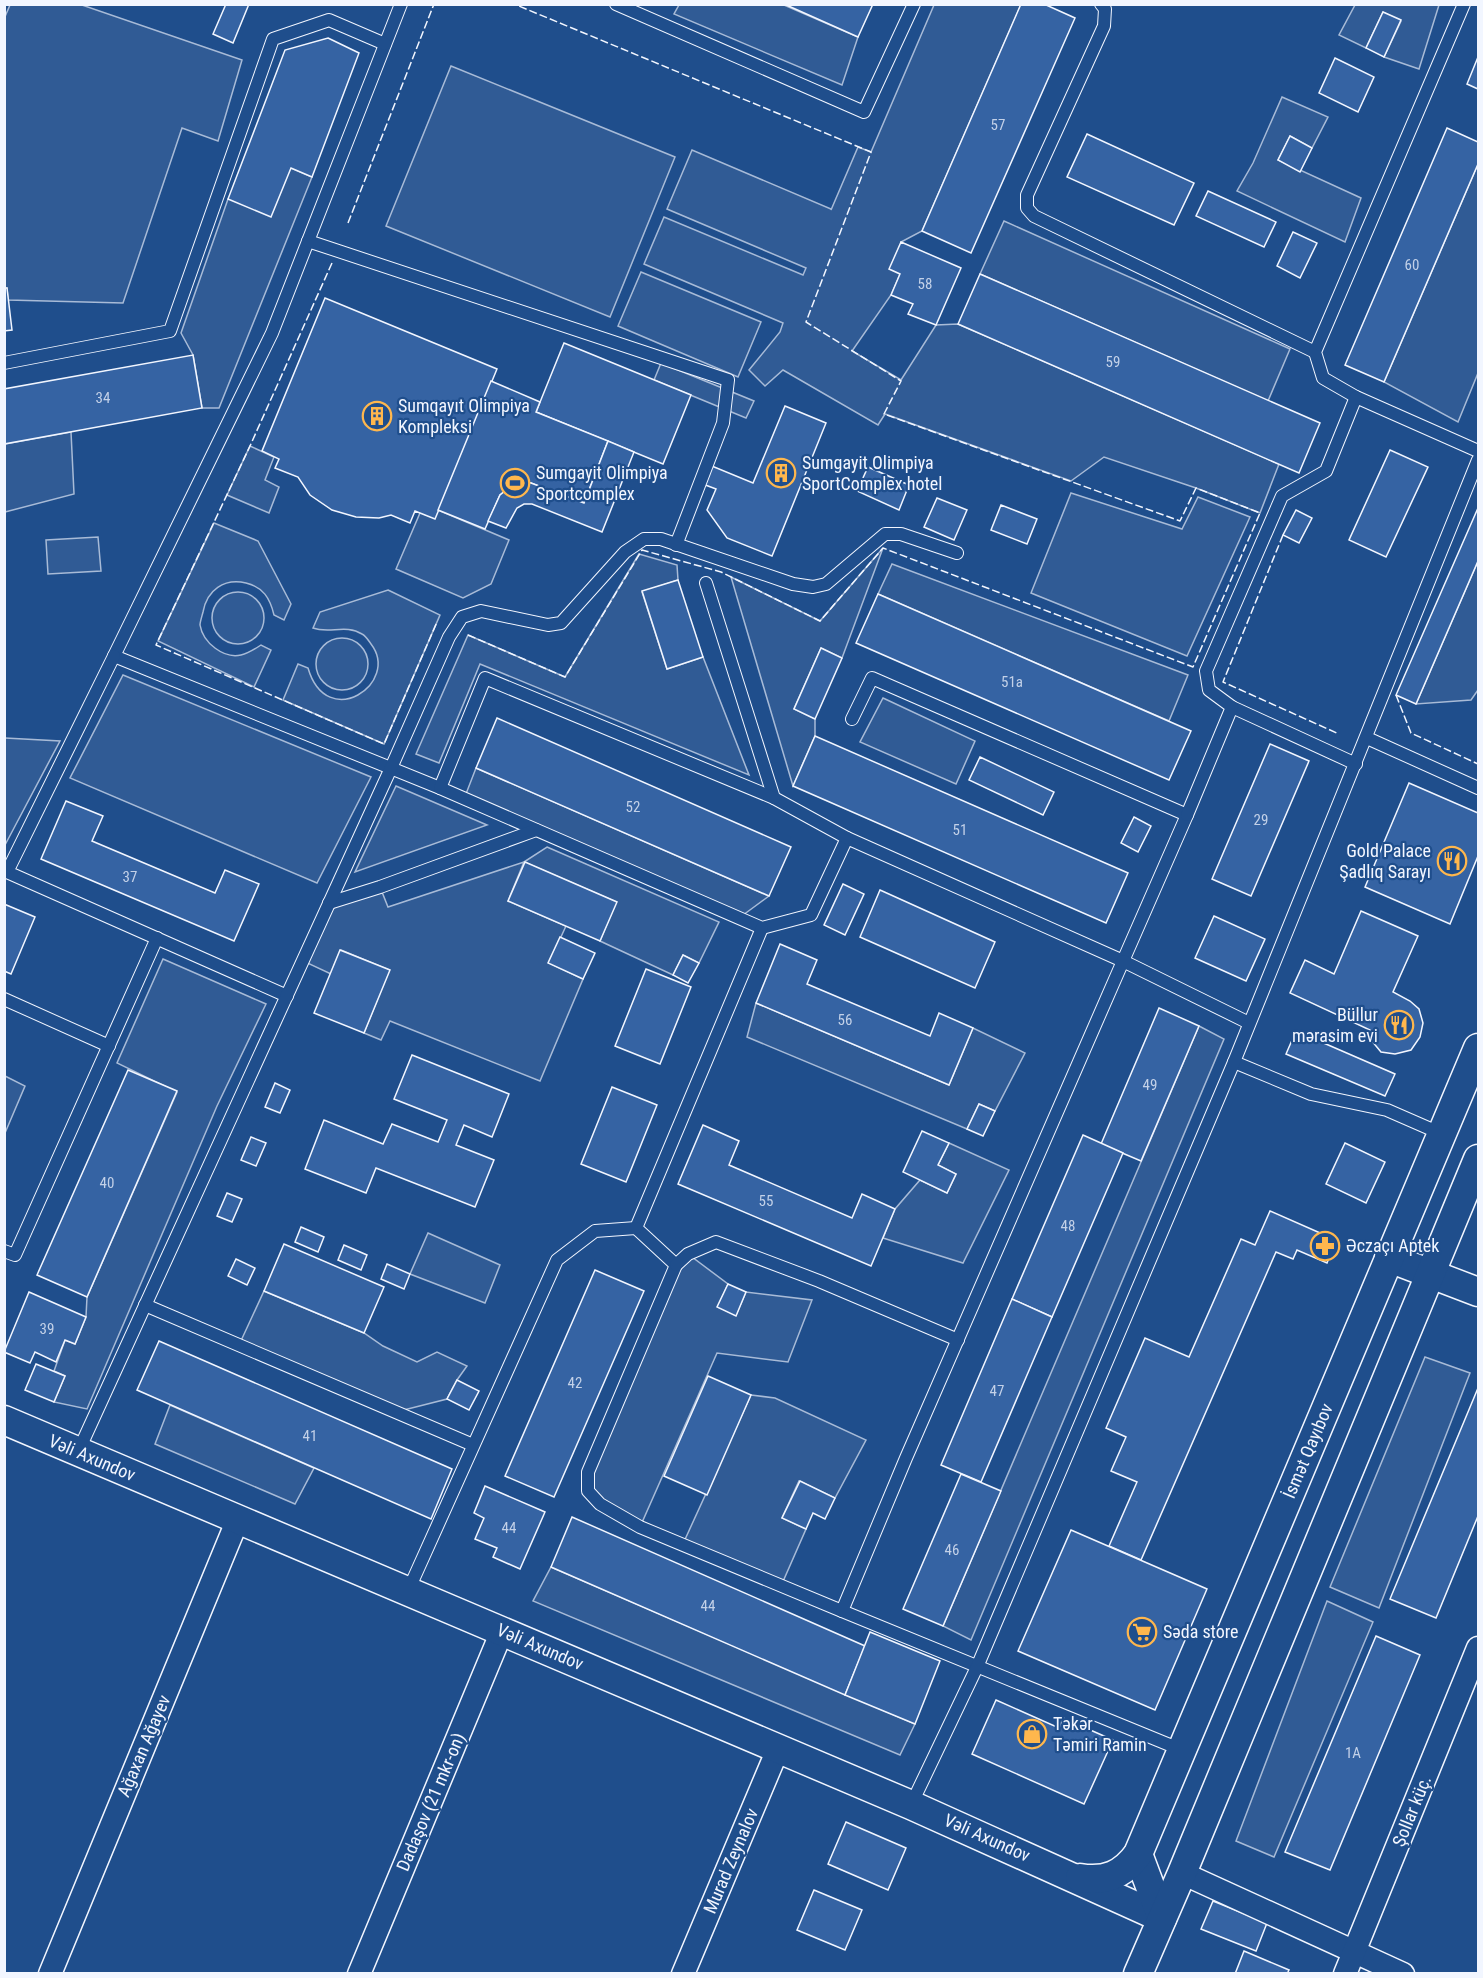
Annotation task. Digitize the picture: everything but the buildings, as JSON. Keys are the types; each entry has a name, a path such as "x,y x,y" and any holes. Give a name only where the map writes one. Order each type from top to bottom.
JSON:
{"street":[{"name":"İsmət Qayıbov","path":"1138,1854 1479,1048"},
{"path":"1138,1974 1479,1159"},
{"path":"1389,1258 1479,1292"},
{"name":"Vəli Axundov","path":"4,1420 911,1805 1162,1918"},
{"name":"Ağaxan Ağayev","path":"50,1974 238,1520"},
{"name":"Dadaşov (21 mkr-on)","path":"359,1974 502,1632"},
{"name":"Şollar küç.","path":"1345,1974 1479,1648"},
{"name":"Murad Zeynalov","path":"683,1974 778,1749"},
{"path":"1138,1854 1403,1974"},
{"path":"1074,1877 1090,1880 1113,1876 1129,1867 1138,1854"},
{"path":"1138,1854 1162,1918"}],"lane":[{"path":"287,996 6,871 272,333 400,4"},
{"path":"616,4 864,112 914,4"},
{"path":"1101,4 1105,9 1104,26 1027,195 1027,208 1034,216 1315,352"},
{"path":"1464,4 1315,352 1323,378 1356,397 1479,451"},
{"path":"4,363 170,331 273,39 329,20 385,44"},
{"path":"308,241 728,380 723,423 676,544"},
{"path":"1356,397 1326,471 1282,496 1206,671 1209,690 1232,707 1356,764"},
{"path":"911,1805 977,1667 1234,1062 1479,460"},
{"path":"78,1452 449,637 462,616 481,611 548,625 561,623 625,552 644,539 661,539 793,584 813,587 826,584 885,534 901,534 957,553"},
{"path":"706,582 774,798"},
{"path":"114,656 440,788 762,928 811,915 846,838"},
{"path":"440,788 485,678 774,798 846,838 1123,961 1249,1023"},
{"path":"852,718 872,678 1187,815"},
{"path":"843,1611 906,1458 1232,707"},
{"path":"1367,738 1479,788"},
{"path":"329,903 536,830"},
{"path":"636,1228 762,928"},
{"path":"4,1251 15,1255 158,938"},
{"path":"4,999 109,1046"},
{"path":"1234,1062 1311,1094 1387,1110 1442,1134"},
{"path":"408,1592 557,1260 595,1231 636,1228 676,1265"},
{"path":"957,1340 819,1281 716,1242 688,1254 676,1265 588,1472 588,1491 600,1504 640,1527 1183,1750"},
{"path":"145,1305 473,1445"}],"shaded area":[{"path":"10,5 82,5 242,60 218,141 182,128 123,303 8,300 7,288 4,288 4,19"},
{"path":"679,5 784,5 858,37 842,85 674,14"},
{"path":"934,5 1021,5 922,231 901,242 900,274 891,295 852,351 901,380 936,325 958,324 1279,464 1260,513 1196,488 1104,457 1071,481 885,414 878,425 783,370 765,386 749,370 780,332 783,323 644,264 664,217 803,275 806,268 667,209 692,150 831,210 858,147 871,152"},
{"path":"1355,5 1439,5 1419,69 1384,57 1401,21 1383,12 1366,48 1339,35"},
{"path":"451,66 675,157 610,317 386,226"},
{"path":"1282,97 1328,117 1312,148 1290,136 1278,160 1361,198 1345,242 1237,191 1253,163"},
{"path":"1478,164 1478,373 1458,422 1384,382"},
{"path":"291,168 312,177 219,408 202,408 193,355 181,333 228,199"},
{"path":"1004,221 1290,349 1268,401 980,274"},
{"path":"641,272 761,322 738,377 618,326"},
{"path":"661,363 754,401 746,418 654,380"},
{"path":"71,432 74,494 5,512 5,444"},
{"path":"250,446 274,457 265,480 279,487 269,513 227,495"},
{"path":"1071,493 1182,529 1198,497 1250,517 1187,656 1031,593"},
{"path":"438,510 509,540 491,584 463,598 396,569 420,513"},
{"path":"214,523 258,541 291,604 284,620 274,615 268,598 261,590 238,582 218,587 208,597 200,625 205,638 215,648 234,656 247,653 261,645 271,650 254,687 158,641"},
{"path":"98,537 101,571 48,574 46,540"},
{"path":"883,548 842,658 821,648 794,709 815,719 815,736 793,786 731,577 820,621"},
{"path":"639,554 677,565 678,580 642,592 667,669 703,657 749,775 480,664 439,763 416,754 468,635 565,677"},
{"path":"1478,561 1478,690 1471,700 1416,704"},
{"path":"892,564 1188,675 1169,721 878,594"},
{"path":"388,590 440,615 384,744 283,700 298,664 308,668 317,687 330,697 344,699 358,695 369,686 376,673 378,659 366,637 356,631 313,628 320,612"},
{"path":"238,592 248,594 256,600 262,608 264,618 262,628 256,636 248,642 238,644 228,642 220,636 214,628 212,618 214,608 220,600 228,594"},
{"path":"342,638 352,640 360,646 366,654 368,664 366,674 360,682 352,688 342,690 332,688 324,682 318,674 316,664 318,654 324,646 332,640"},
{"path":"123,675 371,777 317,883 70,778"},
{"path":"883,698 975,741 956,784 860,742"},
{"path":"4,738 60,741 5,845"},
{"path":"476,768 769,896 739,918 464,799"},
{"path":"396,786 487,825 355,872"},
{"path":"547,847 719,922 699,963 683,955 673,975 600,941 616,902 524,862"},
{"path":"524,862 508,901 566,926 549,963 583,979 540,1081 390,1021 381,1040 364,1033 389,970 341,950 331,974 303,961 329,903 380,887 388,907"},
{"path":"163,959 266,1004 217,1106 87,1409 54,1402 65,1376 54,1371 65,1340 75,1344 86,1317 87,1297 177,1092 117,1063"},
{"path":"756,1003 949,1085 973,1028 1025,1053 995,1111 979,1104 967,1129 747,1037"},
{"path":"1199,1026 1224,1039 971,1640 943,1626"},
{"path":"5,1076 25,1086 5,1133"},
{"path":"949,1143 1009,1170 963,1263 883,1238 895,1209 920,1180 947,1193 956,1174 938,1165"},
{"path":"428,1233 500,1265 485,1303 410,1274"},
{"path":"688,1254 728,1284 718,1307 736,1315 746,1292 812,1300 788,1362 717,1353 640,1527 588,1491 588,1472 676,1265"},
{"path":"264,1291 364,1333 383,1346 417,1362 437,1352 467,1366 447,1399 396,1412 239,1345"},
{"path":"1425,1357 1470,1373 1379,1608 1330,1587"},
{"path":"751,1395 775,1398 866,1440 835,1498 799,1481 782,1518 806,1529 781,1586 682,1546"},
{"path":"170,1405 314,1468 295,1504 155,1444"},
{"path":"551,1567 915,1724 900,1755 533,1601"},
{"path":"1327,1601 1373,1622 1274,1857 1236,1841"}],"fence":[{"path":"348,223 434,4"},
{"path":"468,635 565,677 642,550 721,572 820,621 883,548 1193,667 1260,513 1196,488 1180,521 884,414 901,381 806,322 871,152 514,4"},
{"path":"332,263 250,446 156,645 384,744 437,622"},
{"path":"1283,535 1223,682 1339,734"},
{"path":"1396,695 1411,733 1478,764"}],"place":[{"name":"Sumqayıt Olimpiya Kompleksi","path":"377,416"},
{"name":"Sumgayit Olimpiya SportComplex hotel","path":"781,473"},
{"name":"Sumgayit Olimpiya Sportcomplex","path":"515,483"},
{"name":"Gold Palace Şadlıq Sarayı","path":"1452,861"},
{"name":"Büllur mərasim evi","path":"1399,1025"},
{"name":"Əczaçı Aptek","path":"1325,1246"},
{"name":"Səda store","path":"1142,1632"},
{"name":"Tәkәr Tәmiri Ramin","path":"1032,1734"}]}
